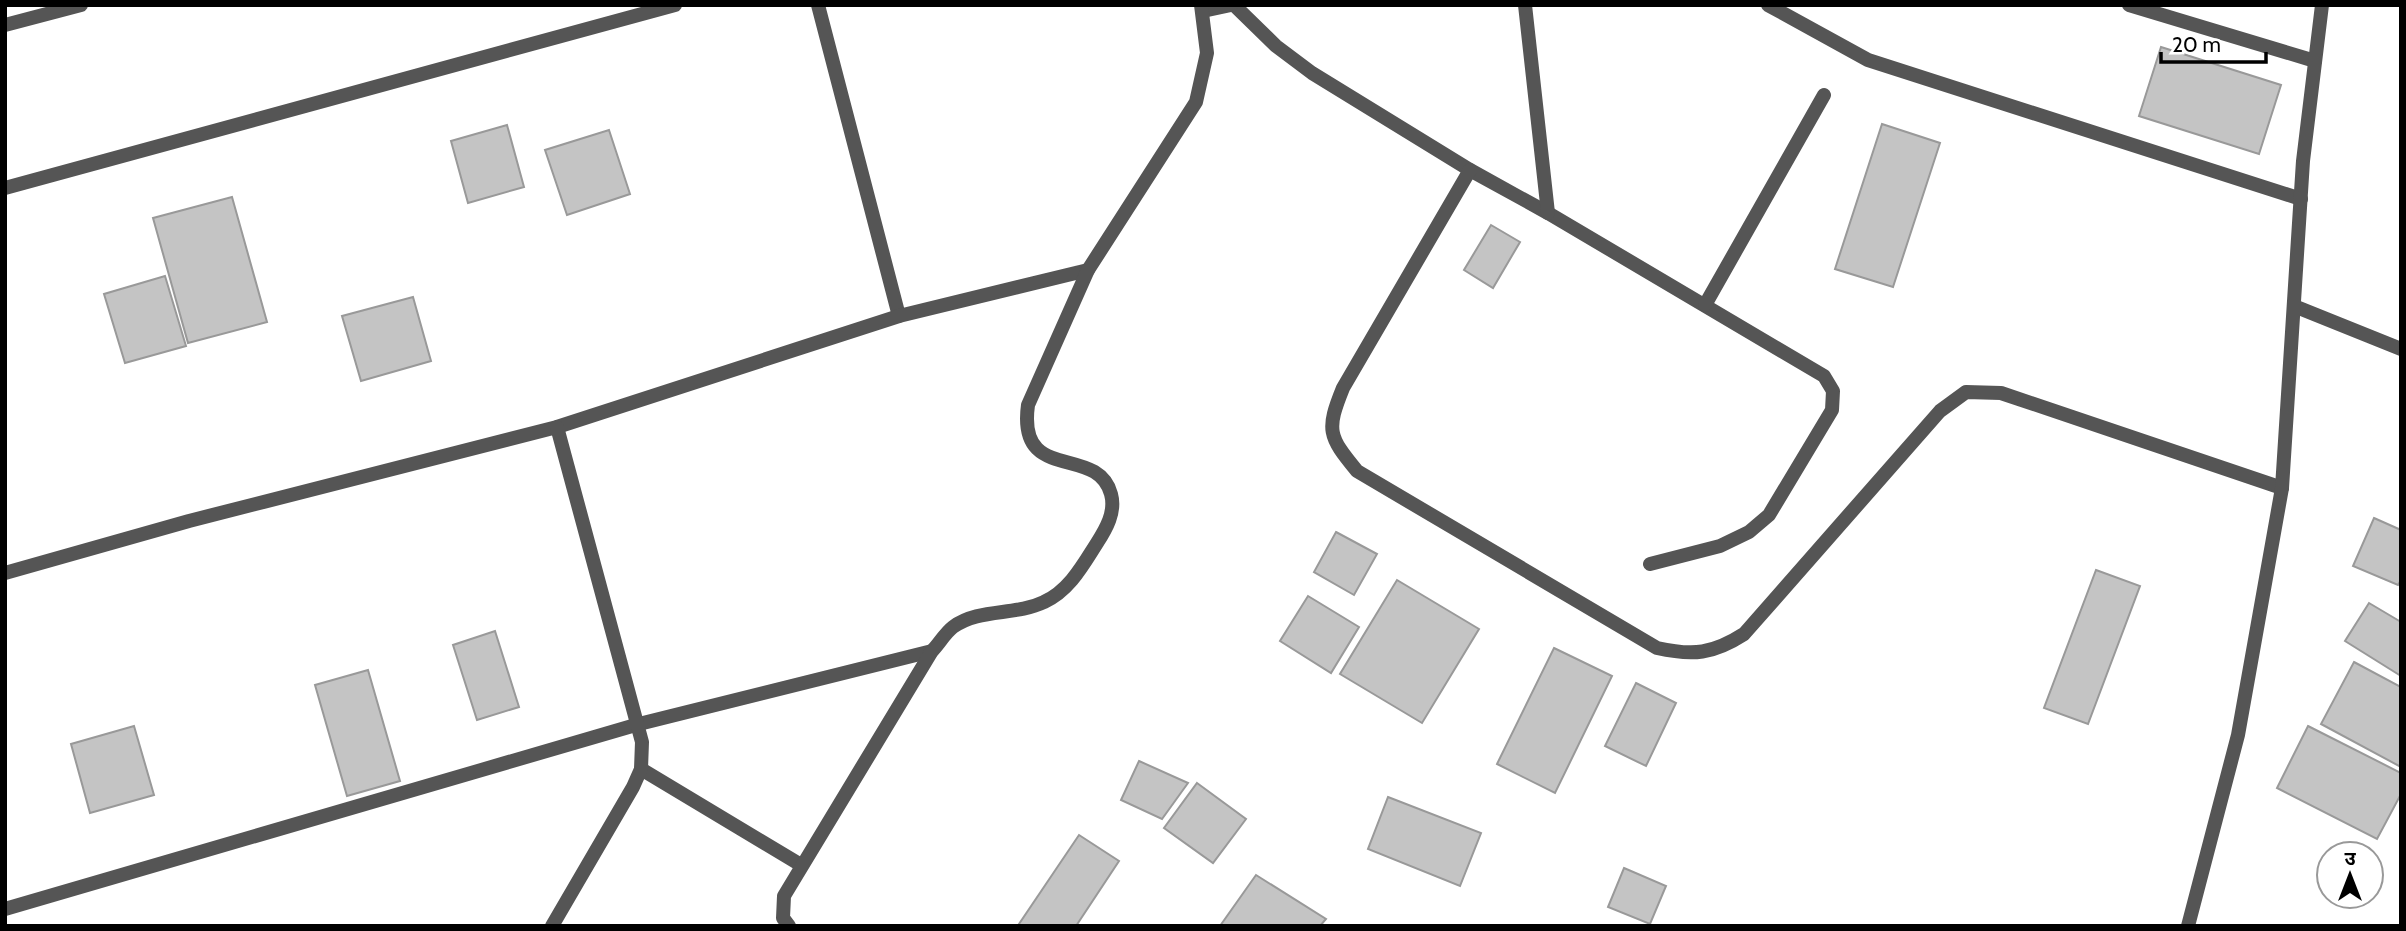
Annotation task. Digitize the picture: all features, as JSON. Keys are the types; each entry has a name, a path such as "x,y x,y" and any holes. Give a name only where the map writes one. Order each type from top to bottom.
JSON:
{"street":[{"path":"5,25 81,5"},
{"path":"5,188 675,5"},
{"path":"818,5 899,316"},
{"path":"789,926 783,918 784,896 932,651 951,628 972,616 1009,612 1045,602 1073,580 1108,526 1113,505 1106,482 1088,468 1047,457 1034,447 1026,419 1028,404 1088,270 1196,102 1207,53 1202,8 1233,5 1276,46 1312,73 1470,170 1548,212 1824,376 1833,391 1832,410 1769,515 1749,532 1720,546 1650,564"},
{"path":"1525,5 1548,212"},
{"path":"1768,5 1868,60 2301,198"},
{"path":"2129,5 2315,61"},
{"path":"2188,926 2238,735 2283,488 2301,198 2322,5"},
{"path":"1705,305 1824,95"},
{"path":"1470,170 1343,388 1331,417 1335,445 1357,471 1657,648 1682,654 1705,653 1744,634 1940,411 1966,392 2001,393 2283,488"},
{"path":"5,573 189,521 557,427 899,316 1088,270"},
{"path":"2294,306 2399,347"},
{"path":"552,926 633,787 641,769 642,742 557,427"},
{"path":"5,909 639,724 932,651"},
{"path":"641,769 801,865"}],"building":[{"path":"2161,47 2281,85 2259,154 2139,116"},
{"path":"1882,124 1940,143 1893,287 1835,269"},
{"path":"507,125 524,187 468,203 451,141"},
{"path":"609,130 630,194 567,215 545,150"},
{"path":"232,197 267,322 188,343 153,218"},
{"path":"1491,225 1520,242 1493,288 1464,270"},
{"path":"165,276 186,346 125,363 104,294"},
{"path":"413,297 431,361 361,381 342,316"},
{"path":"2374,518 2401,530 2401,580 2398,585 2353,566"},
{"path":"1336,532 1377,554 1354,595 1314,572"},
{"path":"2096,570 2140,586 2088,724 2044,708"},
{"path":"1397,580 1479,629 1422,723 1340,674"},
{"path":"1308,596 1359,627 1331,673 1280,641"},
{"path":"2369,603 2401,622 2401,676 2345,641"},
{"path":"495,631 519,707 477,720 453,645"},
{"path":"1554,648 1612,676 1555,793 1497,764"},
{"path":"2354,662 2401,687 2401,767 2321,724"},
{"path":"368,670 400,781 347,796 315,685"},
{"path":"1636,683 1676,703 1646,766 1605,746"},
{"path":"134,726 154,795 90,813 71,744"},
{"path":"2308,726 2401,773 2401,794 2377,839 2277,788"},
{"path":"1139,761 1188,783 1162,819 1121,800"},
{"path":"1197,783 1246,819 1213,863 1164,828"},
{"path":"1388,797 1481,833 1460,886 1368,849"},
{"path":"1079,835 1119,861 1076,926 1022,926 1019,924"},
{"path":"1624,868 1666,886 1650,924 1608,907"},
{"path":"1256,875 1326,919 1320,926 1220,926"}]}
